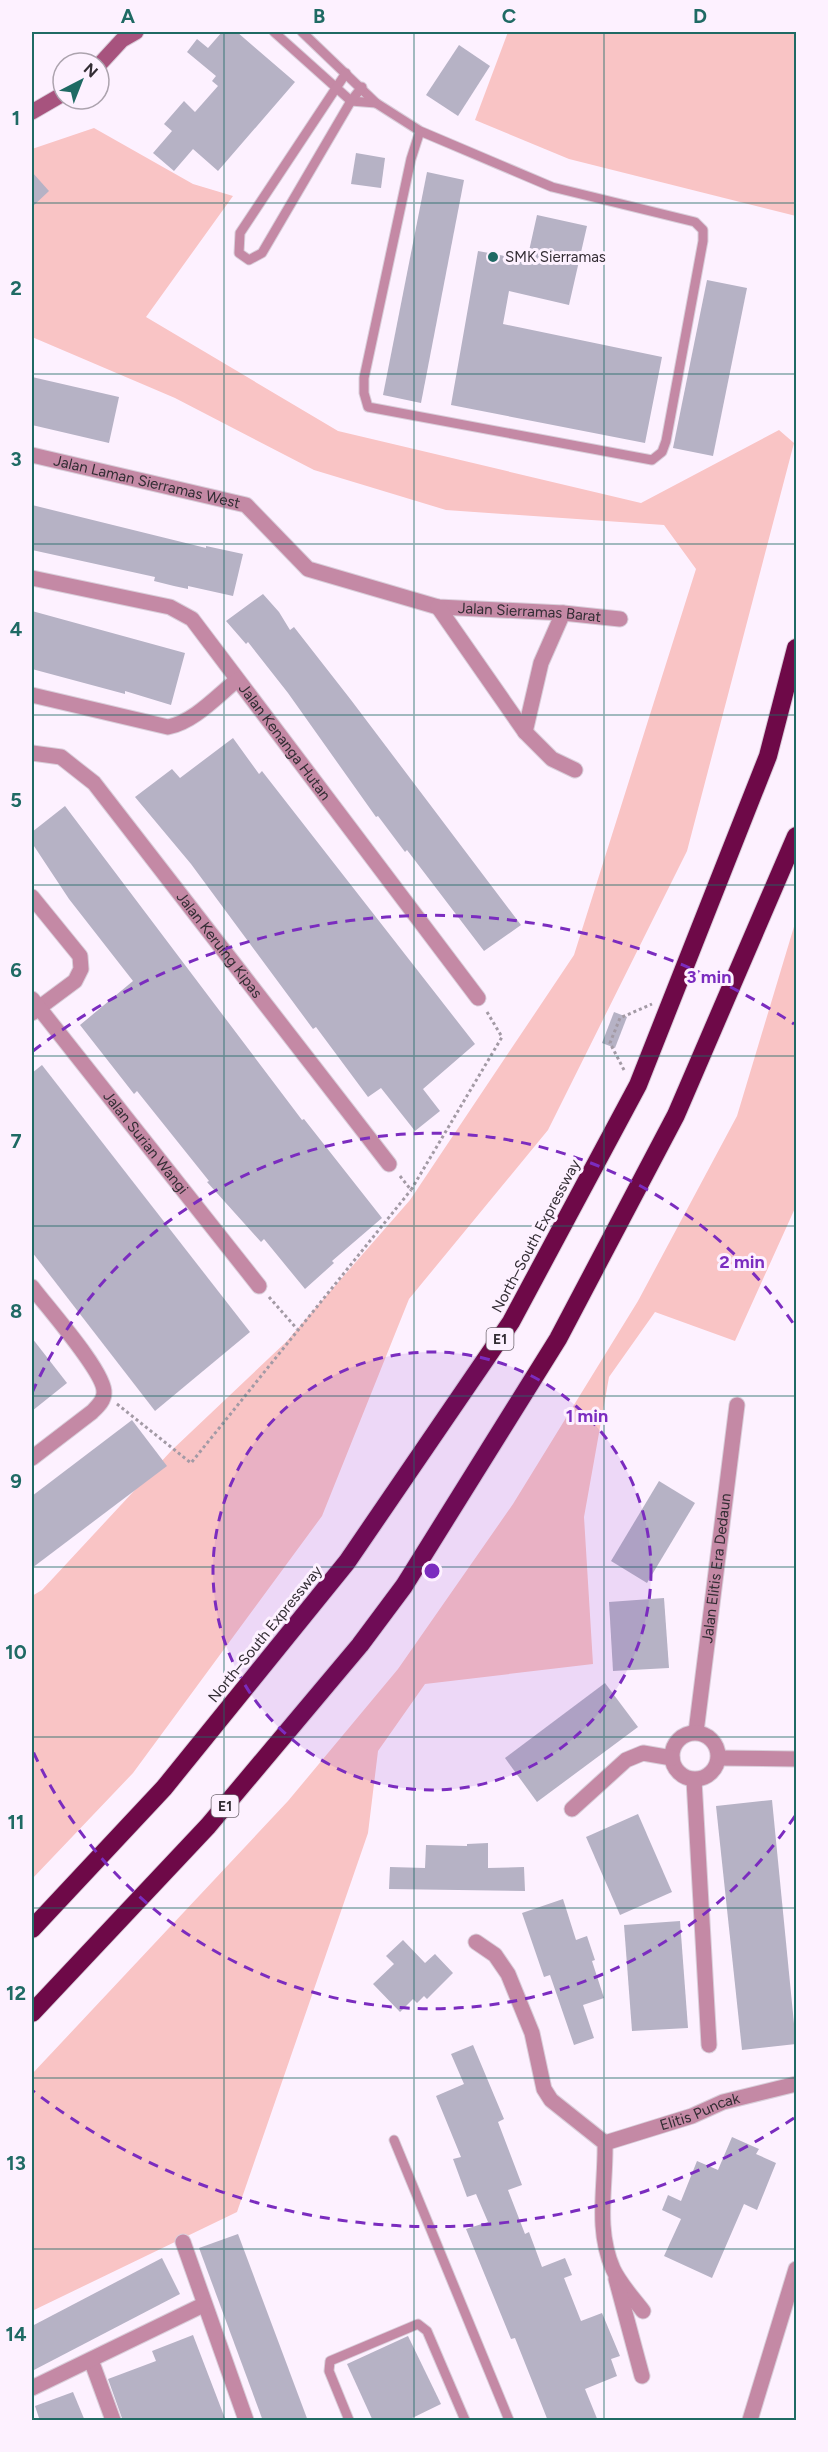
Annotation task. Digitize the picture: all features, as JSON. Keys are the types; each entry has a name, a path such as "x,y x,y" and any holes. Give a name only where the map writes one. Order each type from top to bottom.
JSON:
{"highway":[{"name":"North–South Expressway","path":"32,1929 164,1788 347,1562 512,1322 635,1090 768,756 796,648"},
{"name":"E1","path":"32,2013 208,1826 360,1645 404,1586 558,1339 676,1115 796,836"}],"main road":[{"path":"111,51 123,36 136,32"},
{"path":"32,112 51,101"}],"street":[{"name":"Jalan Laman Sierramas West","path":"32,455 246,504 308,569 438,607"},
{"name":"Jalan Kenanga Hutan","path":"32,578 182,612 192,619 478,998"},
{"name":"Jalan Sierramas Barat","path":"438,607 563,613 620,619"},
{"path":"438,607 525,732 552,759 574,770"},
{"path":"525,732 541,663 563,613"},
{"path":"32,695 168,727 179,725 237,680"},
{"name":"Jalan Keruing Kipas","path":"32,753 61,757 94,783 388,1164"},
{"path":"32,897 80,956 81,969 75,981 34,1007"},
{"name":"Jalan Surian Wangi","path":"34,1007 259,1286"},
{"path":"32,1287 97,1371 104,1393 100,1404 92,1412 32,1458"},
{"name":"Jalan Elitis Era Dedaun","path":"696,1732 737,1404"},
{"path":"696,1732 715,1743 719,1758 713,1772 694,1780 681,1775 672,1758 676,1743 688,1734 696,1732"},
{"path":"572,1809 626,1760 643,1753 672,1758"},
{"path":"719,1758 796,1759"},
{"path":"694,1780 709,2045"},
{"path":"476,1942 495,1955 508,1974 532,2033 548,2094 576,2122 605,2143 606,2177 601,2215 604,2242 642,2376"},
{"name":"Elitis Puncak","path":"605,2143 692,2116 723,2102 796,2084"},
{"path":"183,2242 203,2305 246,2421"},
{"path":"750,2421 796,2269"},
{"path":"614,2271 643,2311"},
{"path":"32,2388 203,2305"},
{"path":"91,2360 113,2421"}],"lane":[{"path":"274,32 351,101 376,103"},
{"path":"302,32 362,87 376,103 420,131 552,187 694,222 703,230 704,241 666,441 662,452 652,460 469,428 368,407 364,393 364,378 411,159 420,131"},
{"path":"346,73 334,87 240,233 239,253 249,261 262,253 351,101 362,87"},
{"path":"394,2140 509,2421"},
{"path":"349,2421 329,2371 330,2361 418,2324 427,2331 465,2421"}],"path":[{"path":"635,1090 610,1042 620,1018 674,994"},
{"path":"104,1393 191,1463 411,1190 502,1037 478,998"},
{"path":"388,1164 411,1190"},
{"path":"259,1286 297,1329"}],"shaded area":[{"path":"508,32 796,32 796,216 569,159 475,120"},
{"path":"94,128 193,184 233,196 146,317 338,431 641,503 779,430 794,443 687,851 548,1130 409,1299 322,1516 133,1773 32,1879 32,1596 42,1590 172,1450 286,1342 410,1200 574,955 696,569 664,525 446,510 314,470 175,398 32,337 32,149"},
{"path":"796,920 796,1206 735,1341 655,1312 609,1377 584,1517 593,1664 425,1684 378,1751 368,1833 237,2212 32,2311 32,2074 288,1801 398,1669 513,1504 638,1301 737,1116"}],"building":[{"path":"222,32 237,32 295,82 218,171 193,149 174,171 153,153 172,131 164,124 184,101 195,112 218,86 212,81 216,76 187,52 197,39 208,48"},
{"path":"459,45 490,66 458,116 426,95"},
{"path":"356,153 385,158 381,188 351,184"},
{"path":"32,172 49,191 32,207"},
{"path":"427,172 464,180 421,403 383,395"},
{"path":"537,215 587,226 569,305 509,291 503,324 662,357 645,443 451,405 478,251 527,260"},
{"path":"707,280 747,288 713,456 673,448"},
{"path":"32,377 119,397 109,443 32,425"},
{"path":"32,505 206,548 206,546 243,554 233,596 188,586 188,589 174,586 154,581 155,577 32,550"},
{"path":"263,594 279,612 290,630 294,627 351,700 521,925 484,951 407,850 405,852 378,816 376,817 288,693 248,642 246,644 226,621"},
{"path":"32,611 185,653 171,705 125,691 125,694 32,669"},
{"path":"233,738 259,774 262,771 475,1044 423,1089 440,1111 415,1131 381,1088 368,1097 316,1027 313,1029 191,864 135,797 172,769 180,778"},
{"path":"65,806 302,1120 304,1119 382,1218 332,1261 334,1263 305,1289 264,1239 261,1242 207,1182 209,1181 137,1091 134,1094 80,1025 133,981 69,899 32,843 32,832"},
{"path":"614,1012 627,1017 615,1048 602,1043"},
{"path":"42,1065 250,1332 155,1411 32,1252 32,1073"},
{"path":"32,1338 67,1383 32,1411"},
{"path":"132,1420 167,1466 32,1568 32,1496"},
{"path":"659,1481 695,1503 647,1583 611,1561"},
{"path":"664,1598 669,1668 613,1671 609,1602"},
{"path":"605,1683 638,1727 537,1802 505,1758"},
{"path":"772,1800 796,2044 742,2050 716,1806"},
{"path":"638,1814 672,1892 620,1915 586,1837"},
{"path":"488,1843 488,1868 524,1867 525,1891 389,1889 390,1867 425,1868 426,1845 467,1846 467,1844"},
{"path":"563,1899 576,1940 587,1936 604,1998 583,2005 594,2038 574,2045 550,1975 544,1977 522,1913"},
{"path":"680,1921 688,2028 632,2031 624,1925"},
{"path":"403,1940 425,1963 435,1954 453,1973 427,1999 424,1996 417,2003 413,1999 400,2012 373,1984 394,1964 386,1956"},
{"path":"473,2045 504,2119 498,2122 522,2185 508,2190 525,2234 529,2232 542,2267 565,2258 572,2275 564,2278 581,2321 602,2313 620,2356 611,2359 617,2376 585,2389 598,2421 548,2421 515,2338 511,2339 466,2229 488,2222 476,2194 467,2197 453,2159 461,2157 436,2096 464,2084 451,2054"},
{"path":"732,2137 759,2149 756,2154 776,2163 757,2210 744,2204 712,2278 664,2256 681,2219 662,2210 668,2195 681,2201 697,2161 718,2170"},
{"path":"238,2234 308,2421 263,2421 199,2248"},
{"path":"162,2258 180,2294 32,2371 32,2326"},
{"path":"193,2335 226,2421 123,2421 108,2379 156,2361 152,2351"},
{"path":"408,2336 441,2404 406,2421 373,2421 347,2364"},
{"path":"73,2392 85,2421 40,2421 35,2406"}],"place":[{"name":"SMK Sierramas","path":"493,257"}]}
